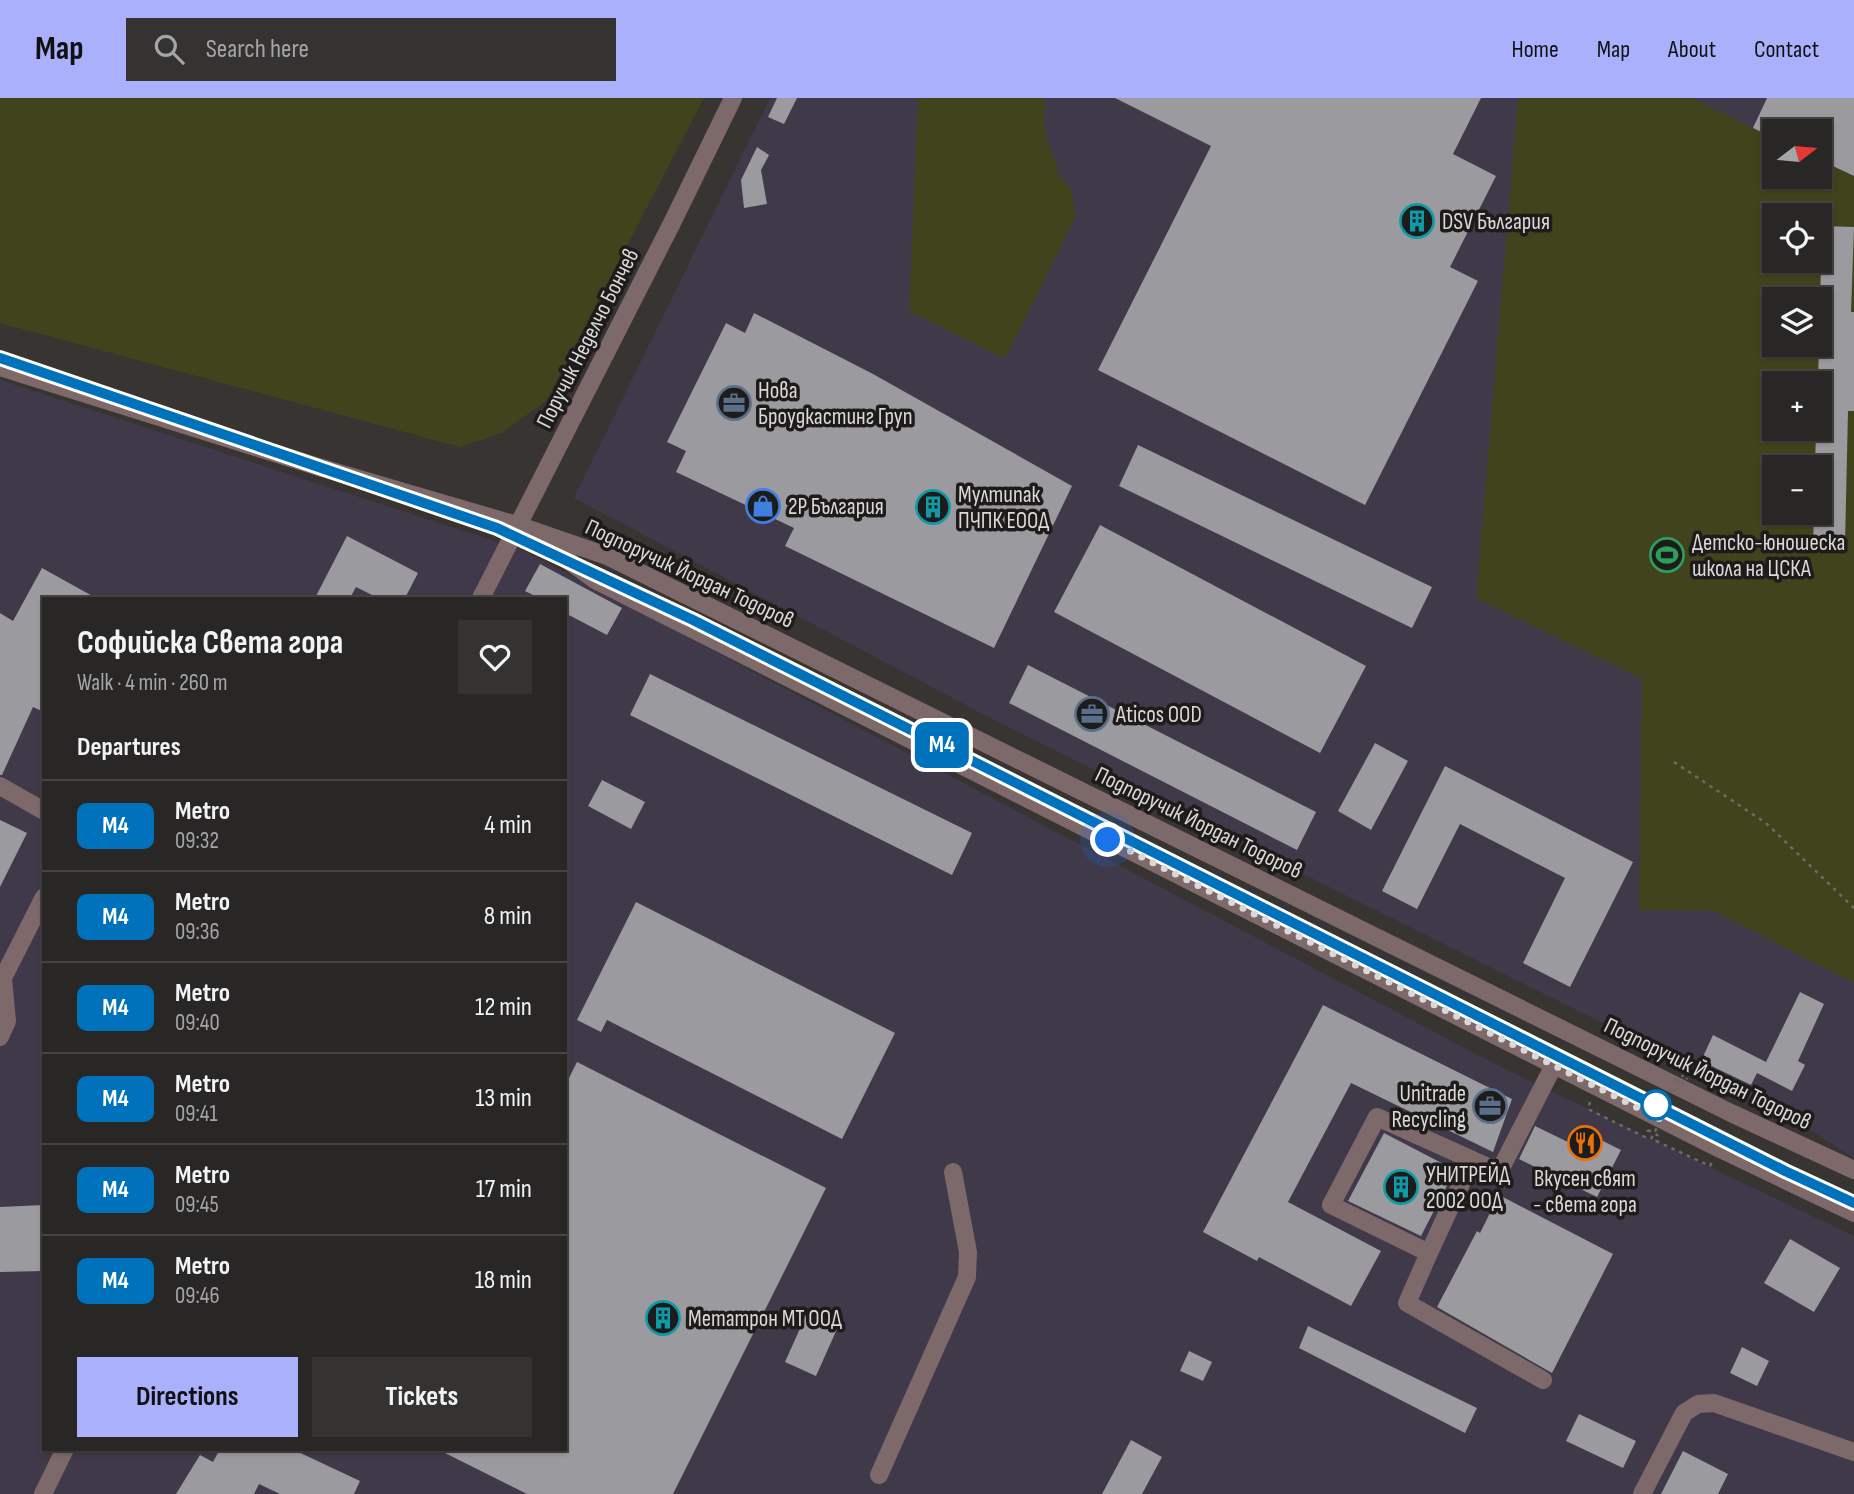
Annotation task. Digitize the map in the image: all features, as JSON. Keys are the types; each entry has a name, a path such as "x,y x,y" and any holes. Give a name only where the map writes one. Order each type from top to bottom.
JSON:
{"street":[{"name":"Поручик Неделчо Бончев","path":"482,597 520,526 733,98"},
{"name":"Подпоручик Йордан Тодоров","path":"0,368 520,526 607,556 1731,1113 1854,1170"},
{"name":"Подпоручик Йордан Тодоров","path":"520,526 595,580 1718,1148 1854,1213"},
{"path":"3,794 42,810"},
{"path":"0,1037 7,1021 2,977 42,901"},
{"path":"1429,1253 1331,1205 1377,1117 1499,1172 1555,1065"},
{"path":"1472,1160 1407,1303 1543,1380"},
{"path":"879,1475 967,1278 968,1252 953,1172"},
{"path":"1642,1494 1684,1413 1698,1404 1714,1403 1854,1451"},
{"path":"43,1494 64,1451"}],"path":[{"path":"1674,762 1766,823 1854,908"},
{"path":"1674,1092 1683,1075"},
{"path":"1674,1079 1685,1084 1687,1078"},
{"path":"1669,1090 1679,1094"},
{"path":"1588,1110 1645,1137 1648,1130 1659,1136 1656,1141 1710,1166"},
{"path":"1657,1115 1667,1120"},
{"path":"1651,1139 1662,1118"}],"shaded area":[{"path":"770,98 1854,98 1854,1158 1781,1112 994,720 574,498"},
{"path":"0,380 525,551 1497,1065 1854,1236 1854,1494 0,1494"}],"green space":[{"path":"0,98 704,98 546,401 502,433 460,447 0,323"},
{"path":"918,98 1045,98 1044,126 1060,177 1070,187 1076,216 1005,359 909,311"},
{"name":"Детско-юношеска школа на ЦСКА","path":"1518,98 1692,98 1762,132 1762,189 1832,189 1832,166 1854,176 1854,983 1714,911 1639,910 1642,679 1476,598"}],"building":[{"path":"777,98 797,98 784,124 768,117"},
{"path":"1115,98 1481,98 1453,154 1496,176 1450,267 1478,281 1365,505 1098,370 1211,146"},
{"path":"1767,98 1854,98 1854,176 1832,166 1832,119 1762,119 1762,132 1753,128"},
{"path":"757,147 769,155 761,170 767,204 744,208 741,180"},
{"path":"1832,226 1854,227 1851,312 1854,312 1854,411 1848,411 1845,544 1813,543 1814,525 1832,525 1832,455 1815,455 1816,441 1832,441 1832,371 1818,371 1819,357 1832,357 1832,287 1820,287 1821,273 1832,273"},
{"name":"Мултипак ПЧПК ЕООД","path":"754,313 873,374 1072,486 994,648 785,546 794,528 676,472 686,451 667,442 726,323 745,333"},
{"path":"1138,445 1432,587 1412,628 1119,486"},
{"path":"1100,525 1366,666 1320,753 1054,612"},
{"path":"347,536 418,573 406,597 376,597 356,587 351,597 316,597"},
{"path":"540,564 622,608 607,635 567,614 567,597 537,597 525,591"},
{"path":"42,568 94,597 42,597 42,711 33,707 0,775 0,613 13,621"},
{"path":"1028,665 1316,812 1297,850 1009,703"},
{"path":"650,674 972,833 952,875 630,715"},
{"path":"1375,743 1408,761 1371,830 1338,811"},
{"path":"1445,766 1633,862 1570,987 1523,963 1565,878 1460,824 1417,909 1382,891"},
{"path":"602,780 645,802 631,829 588,806"},
{"path":"0,820 27,833 0,887"},
{"path":"636,902 895,1033 842,1139 607,1020 601,1032 577,1020"},
{"path":"1800,992 1824,1004 1798,1061 1805,1065 1792,1091 1757,1073 1751,1085 1701,1061 1713,1035 1766,1062"},
{"path":"1323,1005 1512,1099 1493,1152 1351,1083 1288,1202 1381,1251 1351,1306 1259,1257 1257,1261 1203,1232"},
{"name":"Метатрон МТ ООД","path":"577,1062 826,1188 673,1494 527,1494 441,1451 567,1451 567,1082"},
{"path":"1535,1126 1570,1143 1577,1128 1621,1150 1597,1197 1519,1159"},
{"name":"УНИТРЕЙД 2002 ООД","path":"1384,1133 1455,1170 1421,1236 1348,1201"},
{"path":"1499,1195 1613,1254 1552,1373 1437,1307"},
{"path":"42,1205 42,1271 0,1272 0,1207"},
{"path":"1790,1239 1840,1268 1814,1312 1764,1283"},
{"path":"806,1315 837,1329 816,1376 785,1362"},
{"path":"1308,1326 1477,1408 1465,1433 1299,1348"},
{"path":"1742,1347 1769,1361 1757,1386 1730,1373"},
{"path":"1189,1351 1212,1362 1203,1381 1180,1371"},
{"path":"1579,1414 1636,1441 1623,1468 1566,1441"},
{"path":"1131,1440 1162,1457 1142,1494 1102,1494"},
{"path":"219,1451 296,1451 360,1481 354,1494 280,1494 259,1484 254,1494 176,1494 200,1455 213,1462"},
{"path":"1683,1451 1728,1474 1718,1494 1661,1494"}],"metro line":[{"name":"M4","path":"0,358 497,528 693,620 1785,1171 1854,1203"}],"place":[{"name":"DSV България","path":"1417,221"},
{"name":"Нова Броудкастинг Груп","path":"734,403"},
{"name":"2Р България","path":"763,506"},
{"name":"Мултипак ПЧПК ЕООД","path":"933,507"},
{"name":"Детско-юношеска школа на ЦСКА","path":"1667,555"},
{"name":"Aticos OOD","path":"1092,714"},
{"name":"Unitrade Recycling","path":"1490,1106"},
{"name":"Вкусен свят - света гора","path":"1585,1143"},
{"name":"УНИТРЕЙД 2002 ООД","path":"1401,1187"},
{"name":"Метатрон МТ ООД","path":"663,1318"}],"route":[{"path":"1108,840 1662,1120 1656,1105"}]}
